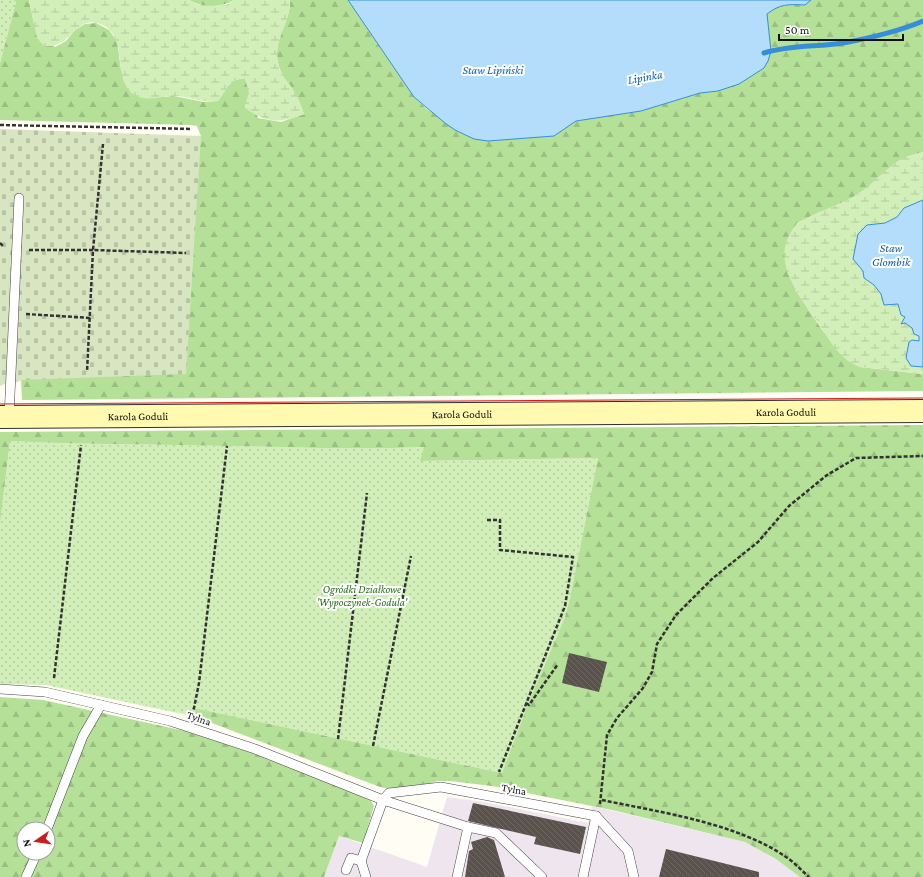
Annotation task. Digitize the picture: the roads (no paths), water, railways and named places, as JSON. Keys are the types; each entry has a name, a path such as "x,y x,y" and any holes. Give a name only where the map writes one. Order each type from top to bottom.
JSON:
{"main road":[{"name":"Karola Goduli","path":"5,417 923,412"}],"lane":[{"path":"5,417 14,313 19,198"},
{"name":"Tylna","path":"0,690 44,692 185,726 254,750 383,800 468,827 496,833 542,877"},
{"path":"50,821 83,736 101,705"},
{"name":"Tylna","path":"383,800 389,793 441,787 596,816"},
{"path":"366,877 361,861 383,800"},
{"path":"596,816 628,851 634,877"},
{"path":"582,877 596,816"},
{"path":"457,877 468,827"},
{"path":"346,870 351,858 361,861"},
{"path":"26,877 33,861"}],"water":[{"name":"Staw Lipiński","path":"348,0 811,0 805,5 780,6 767,14 771,51 768,61 764,68 739,84 718,91 700,93 641,111 576,121 554,136 488,141 474,139 455,130 414,97"},
{"name":"Staw Glombik","path":"923,200 923,367 911,366 906,358 909,342 912,340 919,341 919,336 914,334 912,328 905,323 901,324 905,317 901,315 898,304 884,305 881,294 874,285 864,278 863,271 853,259 858,234 867,225 885,223 897,217 904,208"}],"waterway":[{"name":"Lipinka","path":"764,53 793,47 843,43 873,37 923,21"}],"tram line":[{"path":"0,404 923,398"}],"park label":[{"name":"Ogródki Działkowe 'Wypoczynek-Godula'","path":"362,595"}]}
